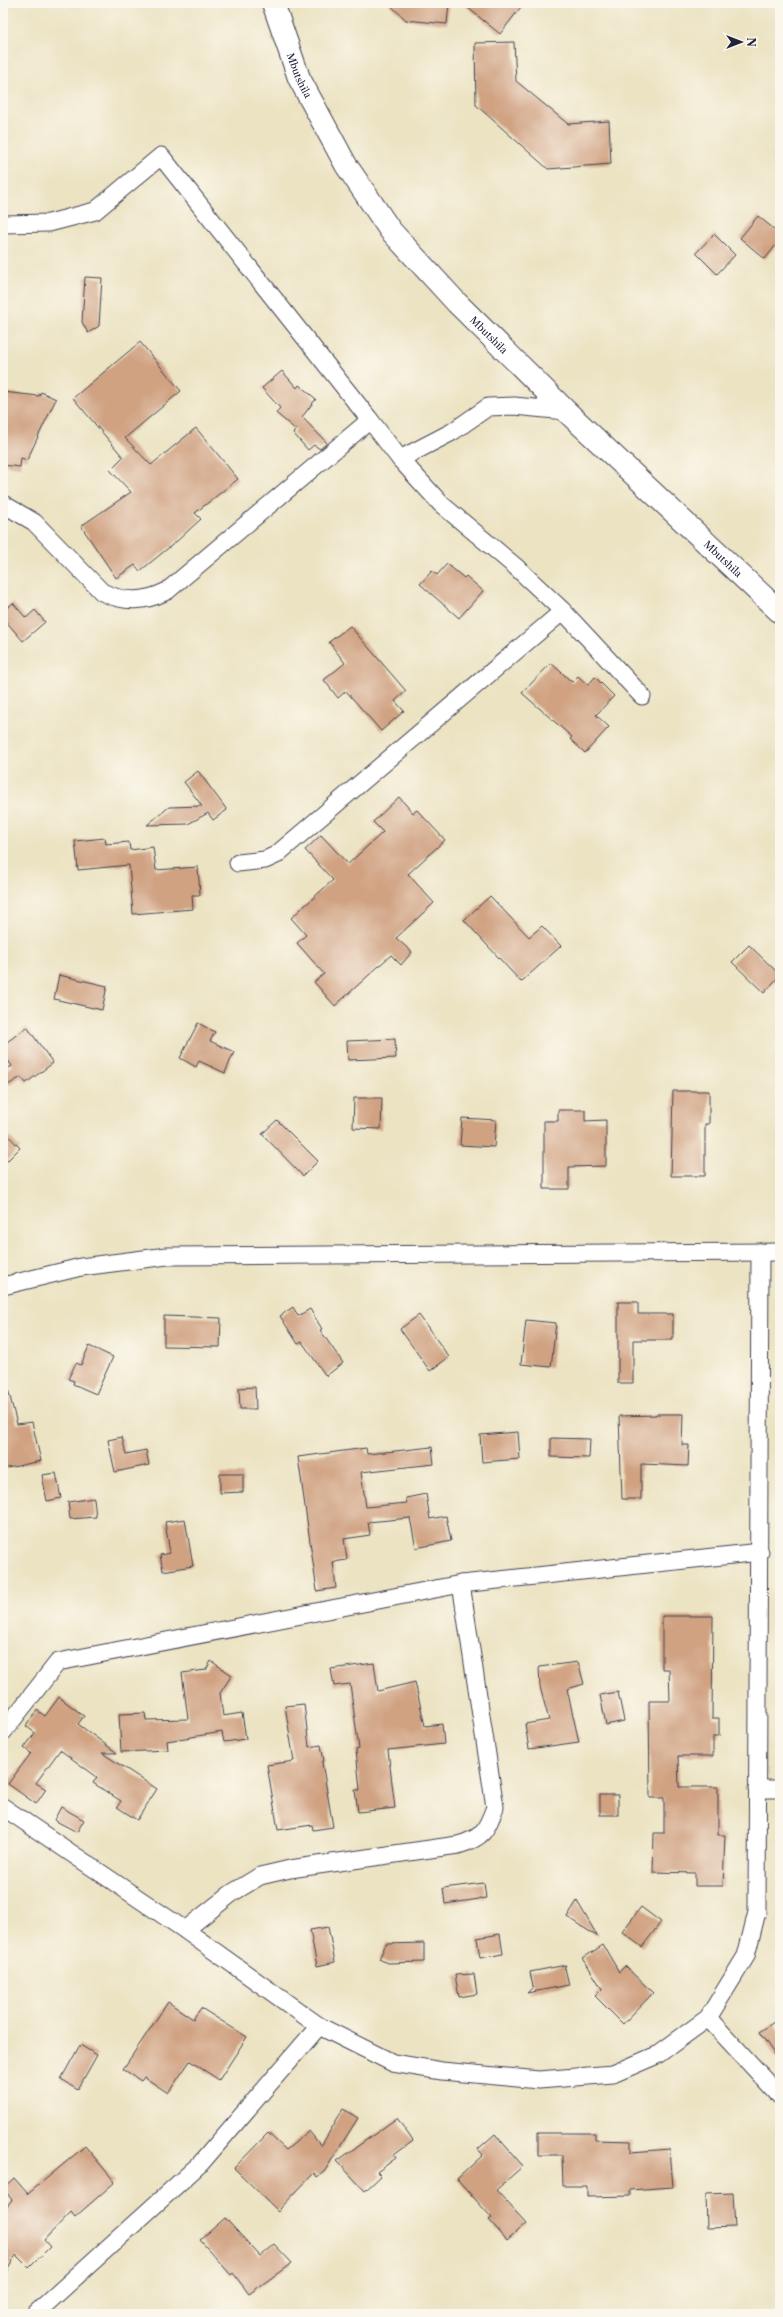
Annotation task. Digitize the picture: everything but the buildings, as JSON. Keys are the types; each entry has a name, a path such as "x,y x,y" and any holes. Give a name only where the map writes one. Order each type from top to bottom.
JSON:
{"street":[{"name":"Mbutshila","path":"273,3 299,78 346,165 390,230 457,303 566,411 780,612"},
{"path":"3,224 49,223 95,211 161,156 400,459 441,504 516,567 563,611 642,696"},
{"path":"400,459 452,432 488,407 514,406 566,411"},
{"path":"3,504 34,522 102,592 116,599 137,601 154,597 167,590 370,420"},
{"path":"238,863 265,860 276,855 563,611"},
{"path":"3,1807 185,1930 319,2026 393,2063 442,2071 540,2080 613,2074 657,2055 708,2018 746,1956 757,1912 760,1552 760,1252"},
{"path":"3,1286 81,1266 167,1256 780,1252"},
{"path":"3,1732 58,1662 461,1584 760,1552"},
{"path":"185,1930 232,1893 260,1876 290,1869 458,1845 475,1840 487,1828 495,1807 461,1584"},
{"path":"757,1789 780,1789"},
{"path":"708,2018 780,2096"},
{"path":"35,2314 201,2163 319,2026"}]}
